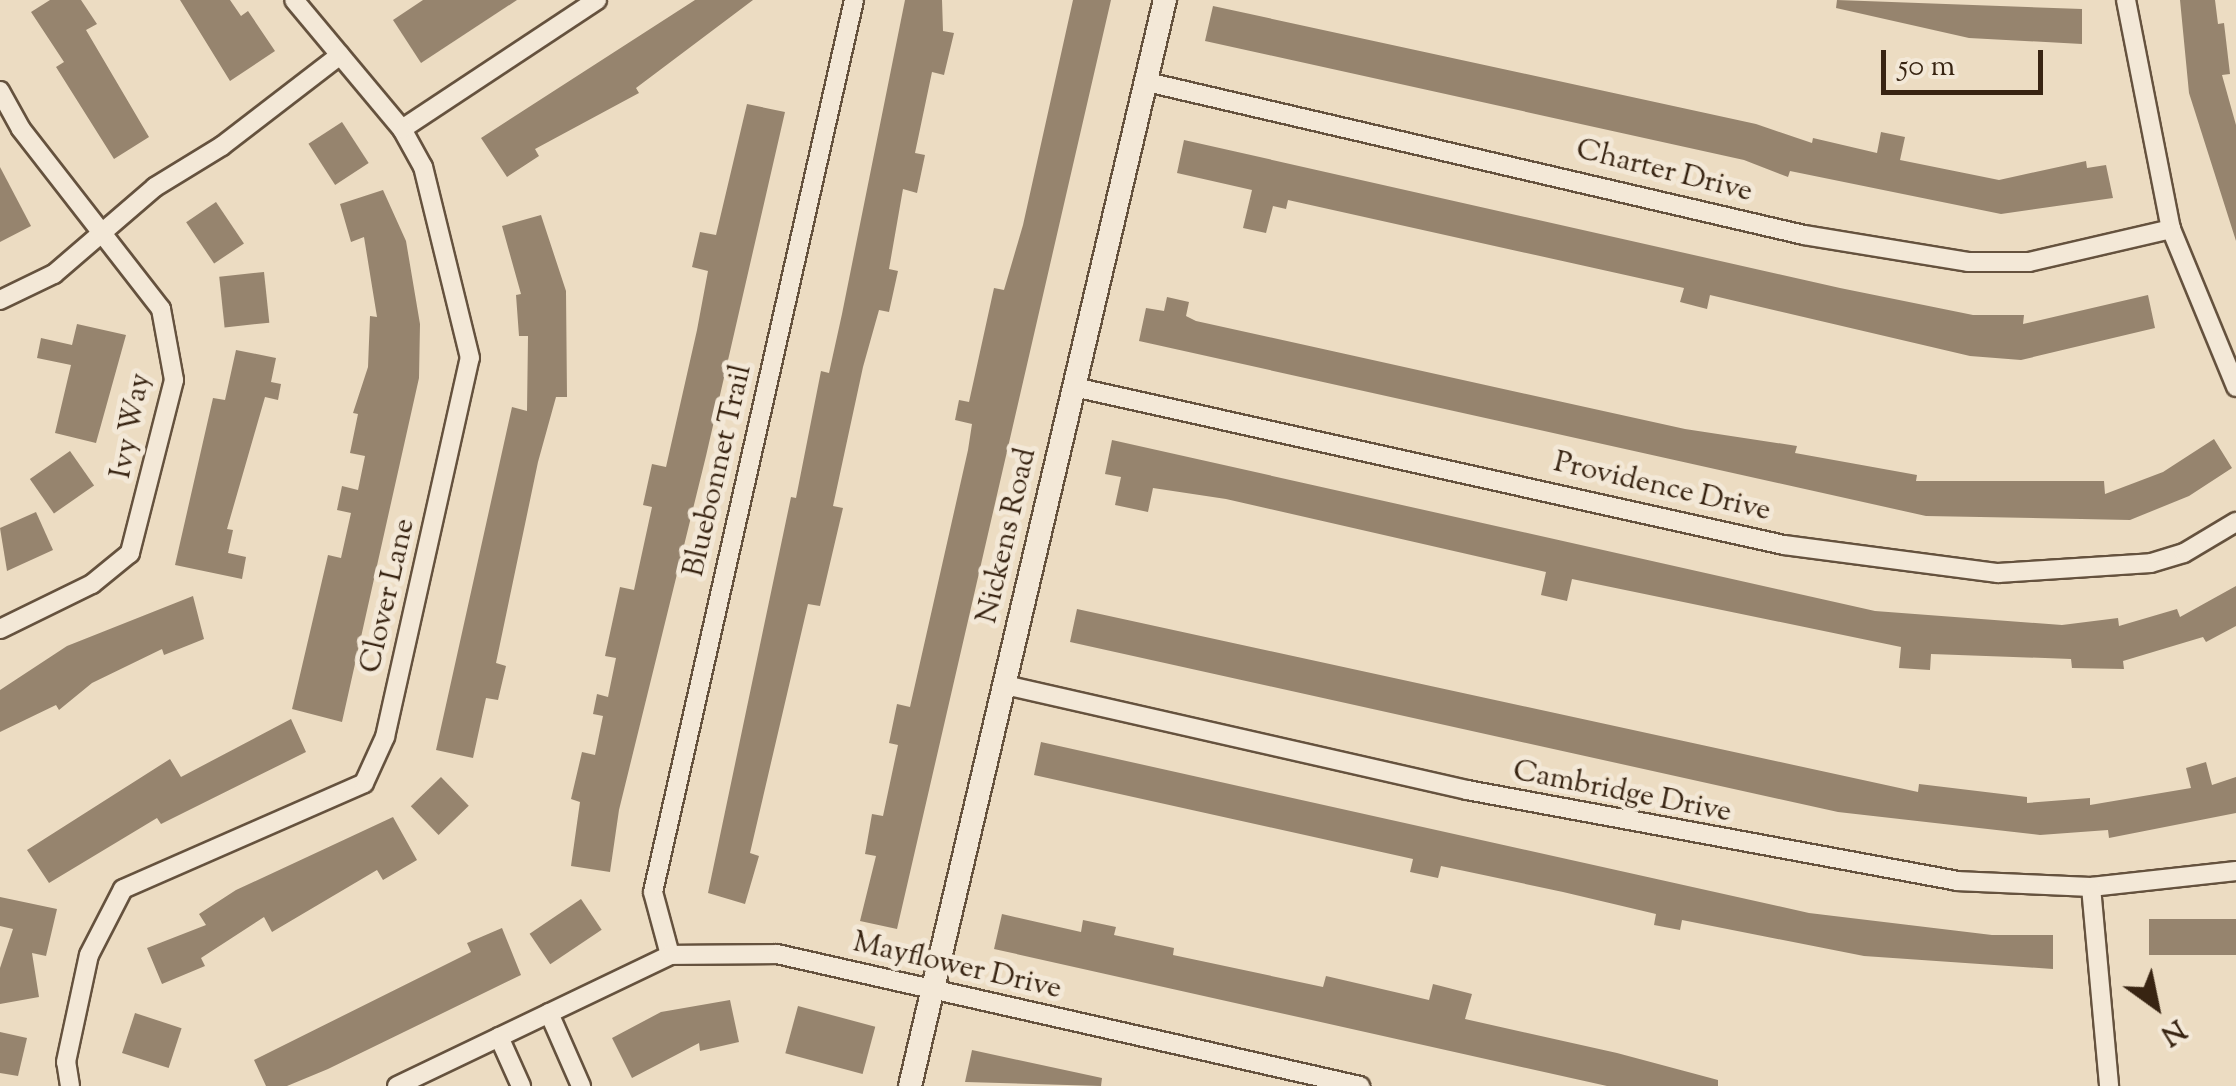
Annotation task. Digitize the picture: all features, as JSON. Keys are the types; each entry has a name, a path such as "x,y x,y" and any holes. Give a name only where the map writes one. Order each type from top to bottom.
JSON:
{"street":[{"name":"Clover Lane","path":"70,1086 66,1062 89,955 123,889 364,783 385,737 470,358 450,254 423,167 402,128 294,0"},
{"path":"402,128 597,0"},
{"name":"Bluebonnet Trail","path":"670,955 652,892 854,0"},
{"name":"Nickens Road","path":"910,1086 1165,0"},
{"path":"2126,0 2171,229 2236,387"},
{"path":"0,300 54,274 105,229 340,55"},
{"name":"Charter Drive","path":"1146,82 1804,235 1968,262 2029,262 2171,229"},
{"name":"Ivy Way","path":"0,91 21,129 105,229 161,309 174,380 130,553 92,584 0,629"},
{"name":"Providence Drive","path":"1074,386 1784,545 1998,574 2151,563 2184,553 2236,522"},
{"name":"Cambridge Drive","path":"1005,685 1467,790 1815,860 1956,882 2091,887 2236,871"},
{"path":"2091,887 2109,1086"},
{"name":"Mayflower Drive","path":"396,1086 670,955 777,954 1360,1086"},
{"path":"549,1013 581,1086"},
{"path":"499,1037 521,1086"}],"building":[{"path":"50,0 81,0 97,24 86,30 149,137 114,159 56,67 64,62 31,12"},
{"path":"180,0 230,0 241,16 248,11 275,51 230,81"},
{"path":"423,0 517,0 421,63 393,20"},
{"path":"695,0 753,0 636,88 639,93 535,149 539,156 507,177 481,138"},
{"path":"905,0 942,0 943,31 954,33 944,75 932,72 915,153 925,155 917,193 903,189 889,269 898,271 889,312 879,310 863,367 833,506 843,508 820,606 808,604 750,853 759,856 745,904 708,893 791,497 796,498 821,371 829,373"},
{"path":"1073,0 1111,0 897,929 860,921 876,856 865,854 872,814 883,816 898,745 889,743 897,704 910,707 968,450 972,424 955,420 959,400 969,402 994,288 1004,290 1023,225"},
{"path":"1837,0 2082,9 2082,44 1969,38 1836,8"},
{"path":"2180,0 2215,0 2218,24 2224,23 2230,74 2222,75 2236,125 2236,241 2189,93"},
{"path":"1213,6 1756,124 1812,143 1813,138 1877,153 1881,132 1905,137 1900,160 1999,180 2086,161 2087,168 2106,165 2113,198 2001,214 1790,171 1788,177 1744,160 1205,41"},
{"path":"747,104 785,112 619,810 610,872 571,866 580,802 571,799 582,752 595,755 603,716 593,714 597,694 608,697 616,658 605,656 620,587 634,590 652,507 643,505 652,464 666,467 697,330 708,271 692,267 700,232 716,235"},
{"path":"342,122 369,163 335,185 308,144"},
{"path":"1184,140 1840,288 1973,315 2024,315 2023,324 2148,295 2155,328 2021,360 1970,356 1710,295 1707,309 1680,302 1684,288 1288,200 1286,209 1273,206 1266,233 1243,228 1252,190 1177,173"},
{"path":"0,167 31,226 0,242"},
{"path":"383,190 406,241 420,324 419,378 342,722 292,709 328,555 341,558 351,513 337,510 342,486 358,490 365,456 350,453 358,414 353,413 368,367 370,316 377,317 364,237 351,242 340,204"},
{"path":"216,202 244,243 214,264 186,222"},
{"path":"541,215 566,291 567,397 556,397 538,462 496,663 506,666 498,700 486,698 473,758 436,750 512,407 527,411 528,336 519,336 516,295 521,294 502,226"},
{"path":"264,272 269,323 225,327 219,277"},
{"path":"1167,297 1189,302 1186,316 1196,321 1685,429 1797,446 1795,453 1917,475 1916,481 2104,481 2105,494 2163,472 2214,439 2232,468 2189,496 2130,520 1926,516 1139,341 1146,308 1164,311"},
{"path":"77,324 126,335 96,443 55,433 71,365 37,358 41,338 72,345"},
{"path":"236,350 276,358 271,382 281,384 278,400 265,397 227,529 233,530 228,553 246,557 242,579 175,565 213,398 225,400"},
{"path":"1112,440 1875,611 2062,625 2118,618 2119,626 2177,609 2180,617 2236,586 2236,626 2206,642 2203,637 2123,661 2124,669 2072,668 2071,659 1931,654 1930,670 1899,668 1901,647 1572,579 1567,601 1541,595 1546,572 1226,499 1153,488 1148,512 1115,505 1121,477 1105,474"},
{"path":"70,451 94,485 54,514 30,479"},
{"path":"36,512 53,550 7,571 0,528"},
{"path":"193,596 204,639 164,655 162,649 92,683 59,710 56,705 0,732 0,690 67,646"},
{"path":"1077,609 1918,792 1919,784 2027,797 2027,803 2090,798 2090,805 2191,788 2186,768 2206,762 2212,785 2236,777 2236,813 2109,838 2108,830 2040,835 1838,812 1070,642"},
{"path":"291,719 306,752 161,824 157,818 49,883 27,850 170,759 181,777"},
{"path":"1041,742 1809,913 1992,935 2053,935 2053,969 1864,956 1682,920 1680,930 1654,925 1656,914 1563,892 1441,866 1438,878 1410,872 1413,859 1034,775"},
{"path":"441,777 469,806 439,835 411,806"},
{"path":"393,817 417,860 383,880 377,870 272,932 264,917 201,958 205,966 162,984 147,948 206,925 199,914 236,890"},
{"path":"0,897 57,909 46,956 32,953 39,997 0,1004 0,968 13,929 0,926"},
{"path":"581,899 602,930 550,964 530,934"},
{"path":"1002,914 1081,932 1083,920 1116,927 1114,935 1174,948 1173,955 1323,987 1326,976 1429,1000 1433,984 1472,994 1465,1019 1617,1053 1718,1080 1718,1086 1607,1086 994,949"},
{"path":"2149,919 2236,919 2236,955 2149,955"},
{"path":"502,928 521,975 328,1069 287,1086 266,1086 254,1060 471,952 467,943"},
{"path":"730,1000 739,1042 700,1051 699,1043 632,1078 612,1038 661,1012"},
{"path":"798,1006 875,1027 863,1074 785,1053"},
{"path":"135,1013 182,1028 169,1068 122,1053"},
{"path":"0,1032 27,1038 18,1076 0,1073"},
{"path":"972,1050 1102,1078 1101,1086 965,1082"}]}
